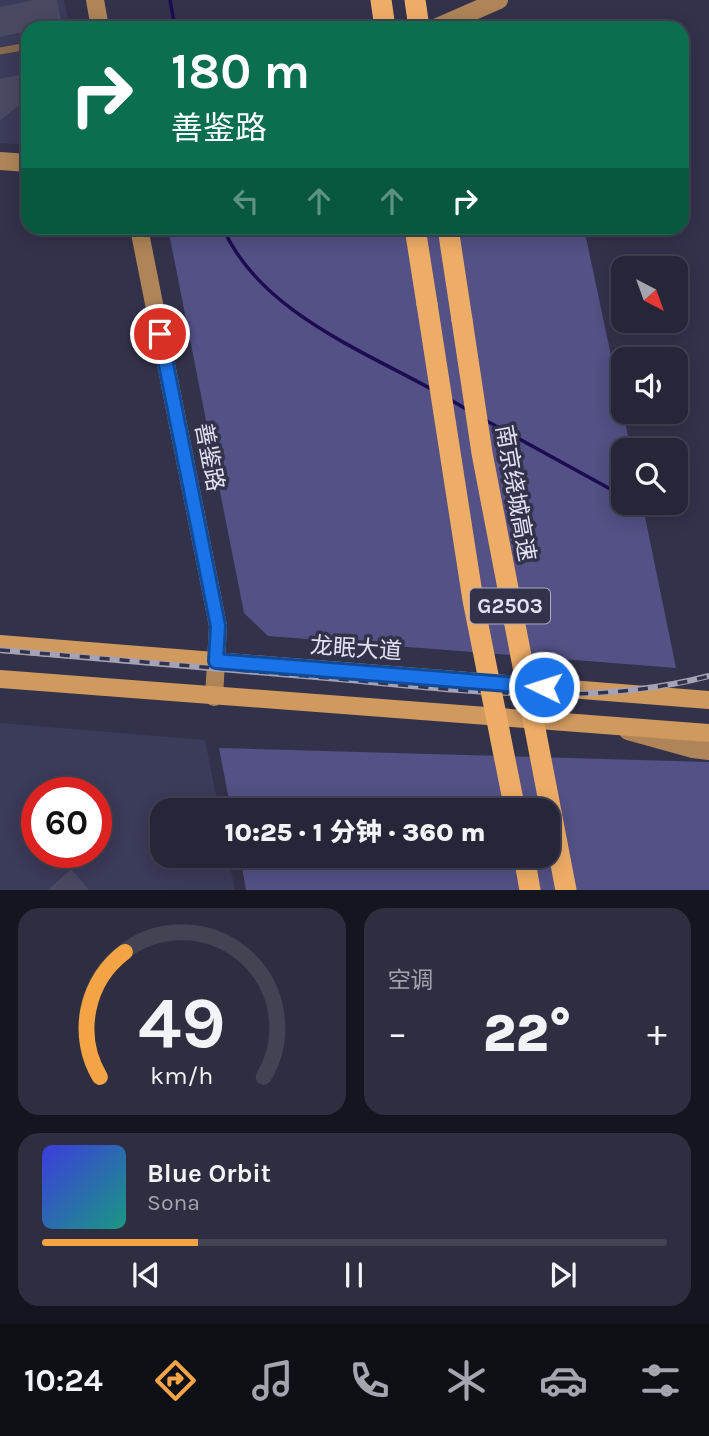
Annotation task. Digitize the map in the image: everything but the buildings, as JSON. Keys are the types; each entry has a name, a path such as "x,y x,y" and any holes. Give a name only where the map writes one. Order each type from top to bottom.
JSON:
{"highway":[{"path":"381,0 384,21"},
{"path":"415,0 418,21"},
{"name":"G2503","path":"416,235 473,600 512,798"},
{"name":"南京绕城高速","path":"449,235 509,601 566,890"},
{"path":"526,868 530,890"}],"main road":[{"name":"龙眠大道","path":"0,644 709,699"},
{"path":"0,679 709,733"}],"street":[{"path":"95,0 99,21"},
{"path":"451,21 499,0"},
{"path":"0,161 21,162"},
{"name":"善鉴路","path":"140,235 218,626 214,696"},
{"path":"612,726 693,750 709,751"}],"lane":[{"path":"0,51 21,47"}],"shaded area":[{"path":"0,0 64,0 68,21 21,21 21,144 0,143"},
{"path":"169,235 585,235 611,356 611,424 625,424 628,438 611,438 611,515 645,515 676,668 268,636 244,613"},
{"path":"0,723 205,740 217,798 150,798 150,868 230,868 235,890 0,890"},
{"path":"219,748 709,762 709,890 246,890 242,868 560,868 560,798 229,798"}],"waterway":[{"path":"170,0 174,21"},
{"path":"227,235 239,257 261,282 286,304 344,342 433,390"},
{"path":"449,399 466,409"},
{"path":"485,420 611,489"}],"railway":[{"path":"0,650 524,694 618,692 709,676"}],"route":[{"path":"160,334 218,626 216,661 544,687"}]}
